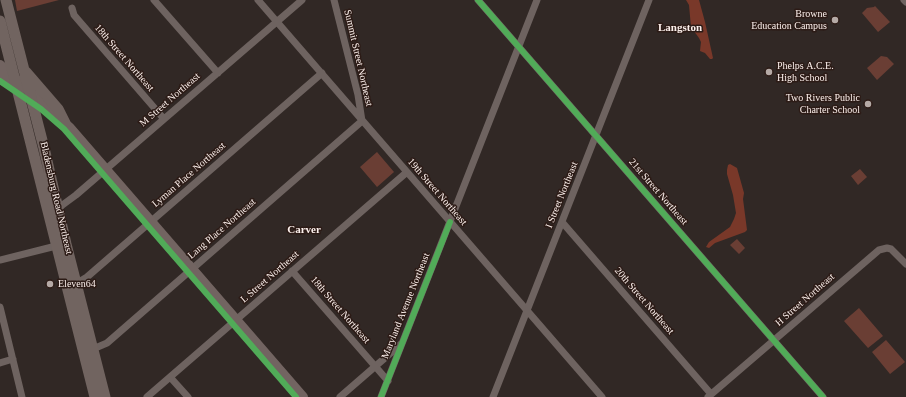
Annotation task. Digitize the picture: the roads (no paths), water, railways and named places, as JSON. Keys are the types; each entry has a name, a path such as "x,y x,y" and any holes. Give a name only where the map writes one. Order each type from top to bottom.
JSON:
{"main road":[{"name":"Bladensburg Road Northeast","path":"6,0 5,32 14,80 53,210"},
{"name":"Bladensburg Road Northeast","path":"5,32 24,70 61,245 72,285 93,349 105,397"},
{"path":"0,65 14,80 65,123 303,397"},
{"path":"24,70 58,109 65,123"},
{"path":"0,76 14,80"},
{"name":"Bladensburg Road Northeast","path":"72,285 95,397"}],"street":[{"path":"154,0 218,73"},
{"name":"19th Street Northeast","path":"258,0 601,397"},
{"name":"M Street Northeast","path":"53,210 106,170 302,0"},
{"name":"Summit Street Northeast","path":"334,0 359,100 362,121"},
{"name":"21st Street Northeast","path":"478,0 822,396"},
{"name":"Maryland Avenue Northeast","path":"381,397 538,0"},
{"name":"I Street Northeast","path":"493,397 649,0"},
{"name":"18th Street Northeast","path":"72,8 74,15 164,119"},
{"name":"Lyman Place Northeast","path":"72,285 87,276 151,222 322,73"},
{"name":"Lang Place Northeast","path":"93,349 107,343 362,121"},
{"name":"L Street Northeast","path":"147,397 407,172"},
{"name":"20th Street Northeast","path":"562,222 709,396"},
{"path":"0,260 61,245"},
{"name":"H Street Northeast","path":"709,396 879,250 887,248 891,249 906,264"},
{"name":"18th Street Northeast","path":"292,271 388,380"},
{"path":"0,307 22,397"},
{"path":"340,397 402,342"},
{"path":"0,363 13,359"},
{"path":"170,377 188,397"}],"place":[{"name":"Browne Education Campus","path":"835,20"},
{"name":"Phelps A.C.E. High School","path":"769,72"},
{"name":"Two Rivers Public Charter School","path":"868,104"},
{"name":"Eleven64","path":"50,284"}],"district":[{"name":"Langston","path":"680,28"},
{"name":"Carver","path":"304,230"}]}
